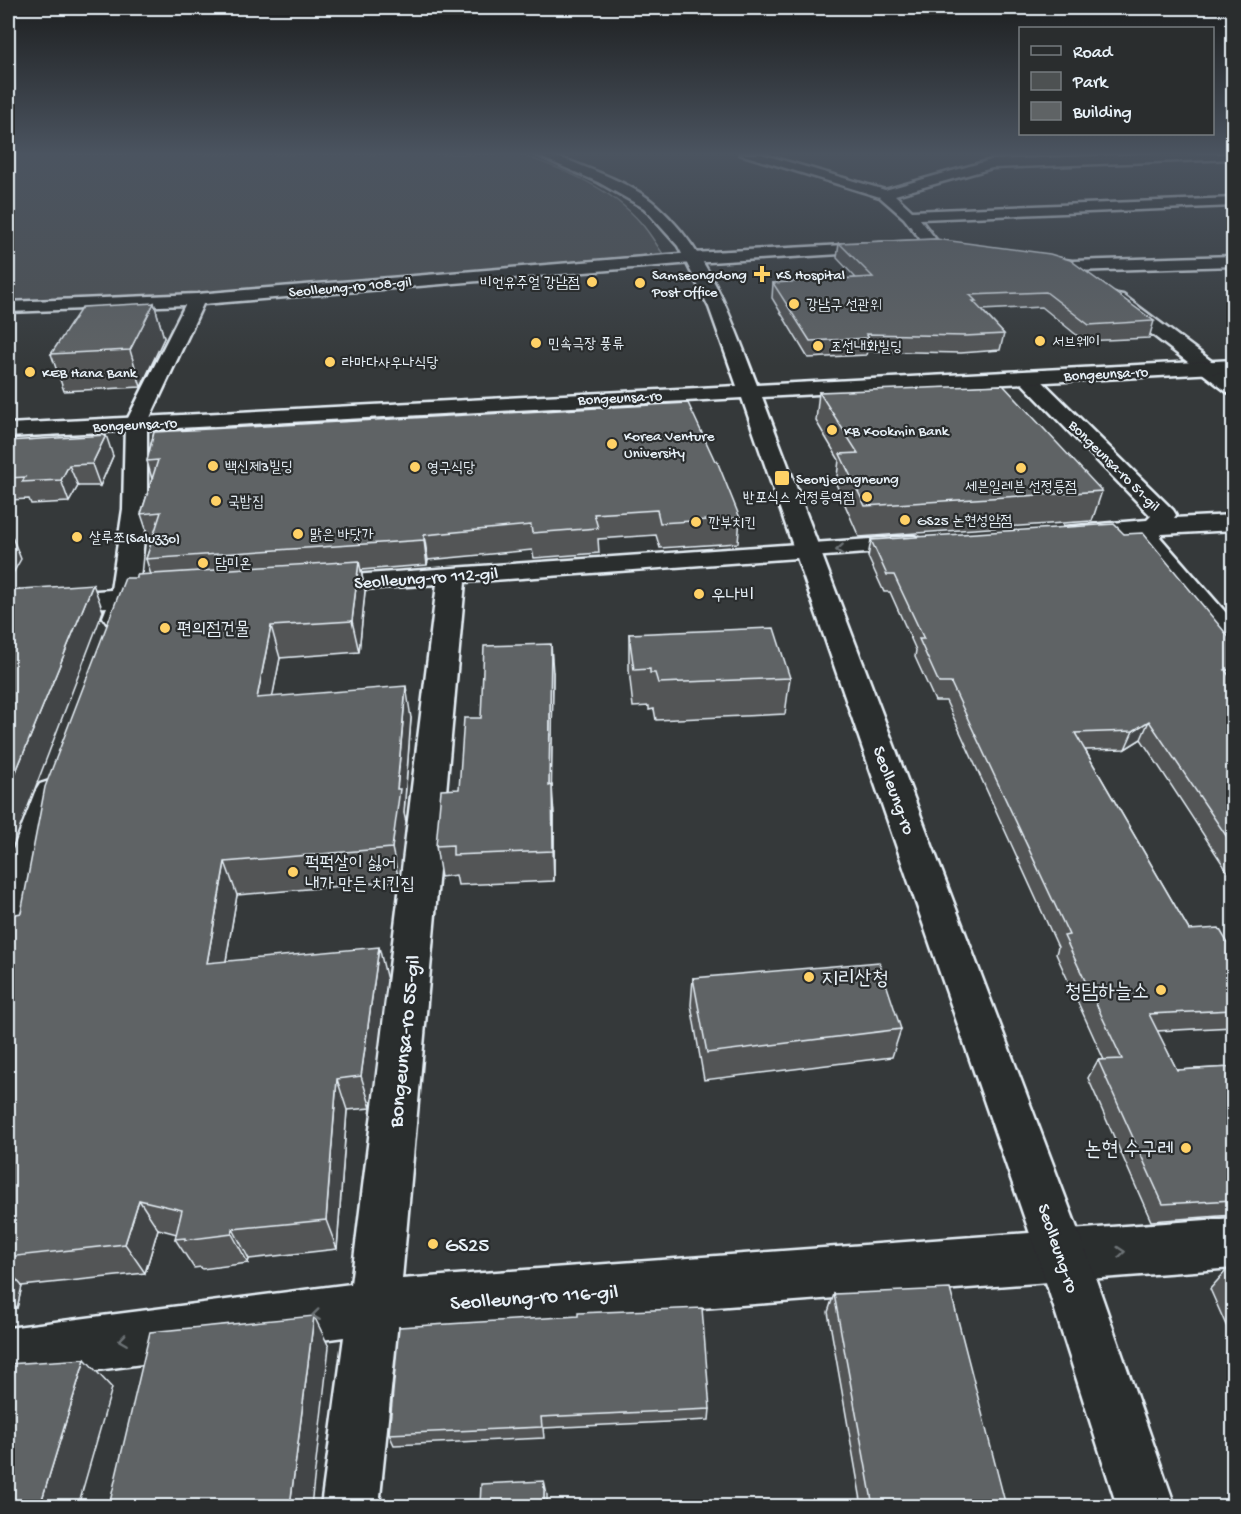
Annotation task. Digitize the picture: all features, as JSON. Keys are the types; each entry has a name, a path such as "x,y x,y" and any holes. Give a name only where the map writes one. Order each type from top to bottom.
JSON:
{"street":[{"name":"Seolleung-ro","path":"667,225 685,244 718,308 809,552 1063,1257 1146,1506"},
{"name":"Seolleung-ro 108-gil","path":"8,307 197,299 692,258 938,247 918,225"},
{"path":"1014,257 1072,266 1233,261"},
{"path":"1072,266 1233,388"},
{"path":"108,641 124,597 135,508 136,424 197,299"},
{"name":"Bongeunsa-ro","path":"8,431 1233,366"},
{"name":"Bongeunsa-ro 51-gil","path":"1027,377 1164,514 1147,537 1233,641"},
{"path":"1046,534 1233,522"},
{"name":"Seolleung-ro 112-gil","path":"300,585 939,542"},
{"name":"Bongeunsa-ro 55-gil","path":"350,1506 374,1307 452,575"},
{"path":"8,605 183,593"},
{"path":"8,912 64,760"},
{"name":"Seolleung-ro 116-gil","path":"8,1355 374,1307 1233,1243"}],"green space":[{"path":"8,225 642,225 663,254 192,294 8,302"}],"building":[{"path":"936,239 1050,254 1070,260 1154,321 1089,325 1046,292 970,295 1004,334 965,336 866,334 869,338 810,341 773,283 873,277 839,243"},
{"path":"154,303 130,350 51,354 82,307"},
{"path":"1003,385 1102,491 865,506 840,454 858,453 819,392"},
{"path":"688,403 717,461 740,518 660,523 657,510 594,514 598,528 532,533 531,525 424,535 424,540 146,559 161,512 141,514 158,460 147,461 154,432"},
{"path":"106,435 92,464 69,465 61,480 22,482 25,477 8,478 8,441"},
{"path":"1114,524 1124,534 1143,533 1233,642 1233,670 1225,670 1233,681 1233,846 1149,721 1133,731 1075,733 1189,930 1219,928 1233,952 1233,1010 1149,1014 1177,1070 1233,1067 1233,1200 1163,1204 1098,1060 1122,1059 1064,936 1069,935 951,683 939,683 919,639 924,639 894,575 887,575 871,540"},
{"path":"359,561 352,621 271,626 257,698 406,686 397,789 400,789 392,848 225,862 207,963 379,947 361,1076 337,1079 326,1220 233,1229 232,1234 185,1240 185,1238 175,1239 182,1210 139,1200 125,1244 8,1257 8,936 11,915 21,913 45,787 125,578 137,578 137,575"},
{"path":"93,584 8,791 8,590"},
{"path":"774,628 790,678 658,683 655,673 650,673 650,669 634,670 629,634"},
{"path":"551,644 549,786 552,785 553,851 453,855 453,845 436,846 441,790 459,789 464,718 481,718 484,646"},
{"path":"879,962 901,1029 707,1053 693,978"},
{"path":"950,1289 1006,1506 873,1506 834,1294"},
{"path":"702,1308 710,1409 541,1417 542,1427 389,1434 399,1327 578,1316 578,1313"},
{"path":"314,1316 290,1506 109,1506 150,1332"},
{"path":"85,1359 40,1506 8,1506 8,1364"},
{"path":"544,1481 544,1506 480,1506 481,1484"}],"place":[{"name":"KS Hospital","path":"762,274"},
{"name":"비언유주얼 강남점","path":"592,282"},
{"name":"Samseongdong Post Office","path":"640,283"},
{"name":"강남구 선관위","path":"794,304"},
{"name":"서브웨이","path":"1040,341"},
{"name":"민속극장 풍류","path":"536,343"},
{"name":"조선내화빌딩","path":"818,346"},
{"name":"라마다사우나식당","path":"330,362"},
{"name":"KEB Hana Bank","path":"30,372"},
{"name":"KB Kookmin Bank","path":"832,430"},
{"name":"Korea Venture University","path":"612,444"},
{"name":"백신제3빌딩","path":"213,466"},
{"name":"영구식당","path":"415,467"},
{"name":"세븐일레븐 선정릉점","path":"1021,468"},
{"name":"Seonjeongneung","path":"782,478"},
{"name":"반포식스 선정릉역점","path":"867,497"},
{"name":"국밥집","path":"216,501"},
{"name":"GS25 논현성암점","path":"905,520"},
{"name":"깐부치킨","path":"696,522"},
{"name":"맑은 바닷가","path":"298,534"},
{"name":"살루쪼(Saluzzo)","path":"77,537"},
{"name":"담미온","path":"203,563"},
{"name":"우나비","path":"699,594"},
{"name":"편의점건물","path":"165,628"},
{"name":"퍽퍽살이 싫어 내가 만든 치킨집","path":"293,872"},
{"name":"지리산청","path":"809,977"},
{"name":"청담하늘소","path":"1161,990"},
{"name":"논현 수구레","path":"1186,1148"},
{"name":"GS25","path":"433,1244"}]}
